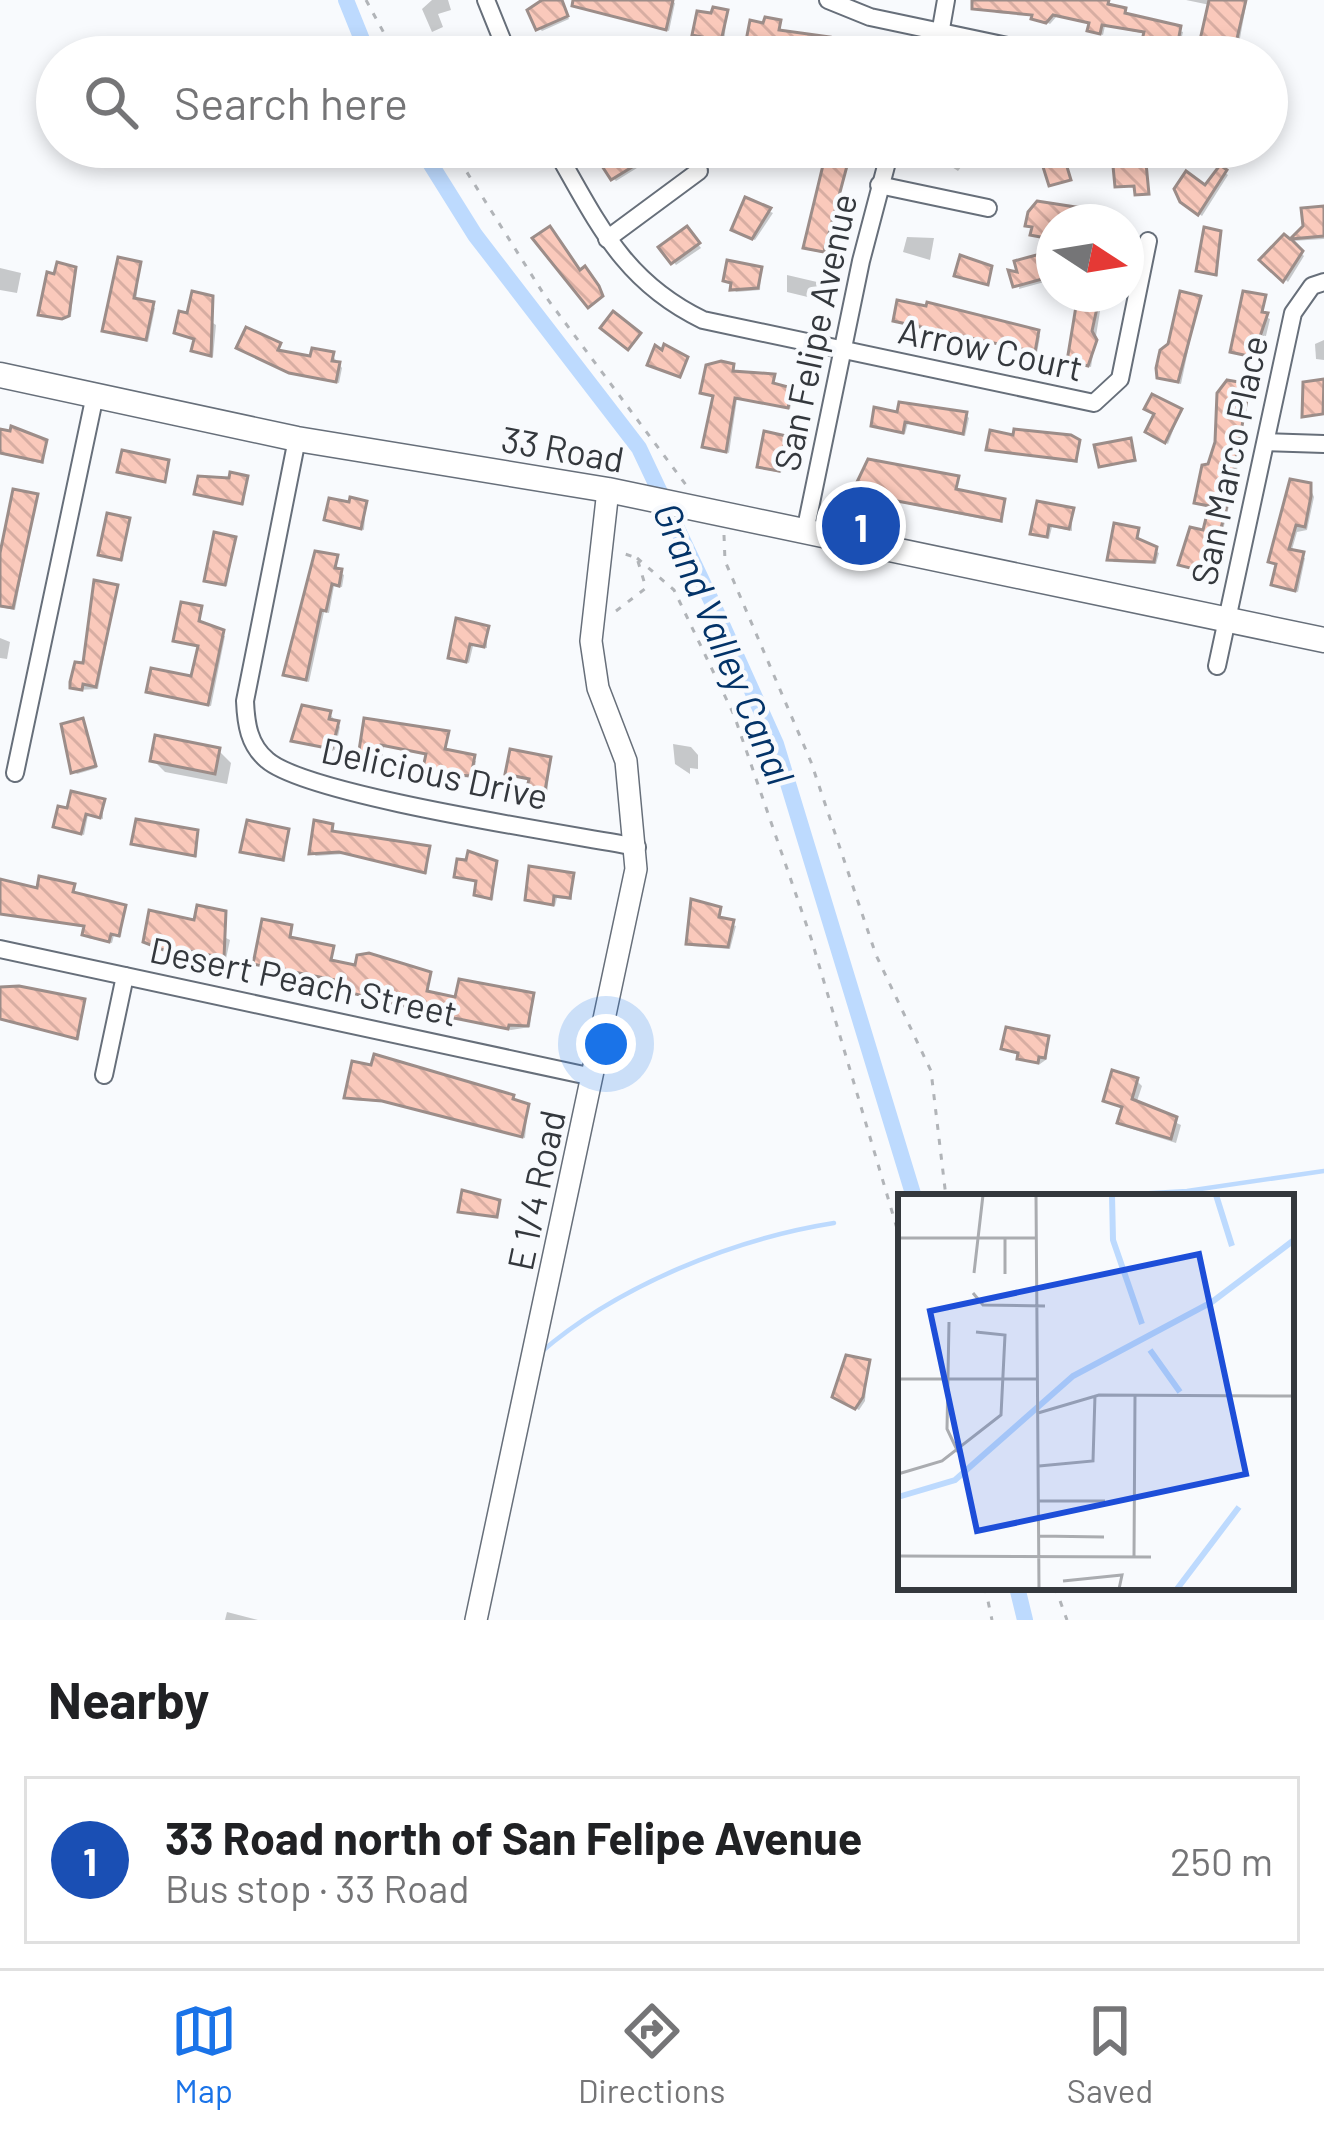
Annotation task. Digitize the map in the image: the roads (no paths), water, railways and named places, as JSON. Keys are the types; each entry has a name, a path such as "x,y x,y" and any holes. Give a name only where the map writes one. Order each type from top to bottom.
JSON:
{"main road":[{"name":"33 Road","path":"0,375 297,440 608,490 1324,640"}],"street":[{"path":"486,0 501,36"},
{"path":"828,0 870,17 952,36"},
{"path":"942,34 946,0"},
{"path":"566,168 607,239 637,278 666,302 703,320 842,350"},
{"name":"San Felipe Avenue","path":"806,532 884,168"},
{"path":"607,239 699,171"},
{"path":"879,185 988,208"},
{"name":"Arrow Court","path":"842,350 1094,403 1120,379 1148,242"},
{"name":"San Marco Place","path":"1217,666 1293,313 1312,286 1324,282"},
{"path":"14,773 95,395"},
{"name":"Delicious Drive","path":"297,440 245,701 248,731 263,758 316,783 637,848"},
{"path":"1266,442 1324,444"},
{"name":"E 1/4 Road","path":"476,1620 593,1077 637,848 626,761 598,688 592,622 608,490"},
{"name":"Desert Peach Street","path":"0,949 593,1077"},
{"path":"104,1075 125,976"}],"waterway":[{"name":"Grand Valley Canal","path":"346,0 361,36"},
{"name":"Grand Valley Canal","path":"433,168 475,235 639,448 711,600 776,744 913,1194"},
{"path":"1136,1194 1324,1171"},
{"path":"540,1353 604,1307 678,1269 756,1241 834,1223"},
{"name":"Grand Valley Canal","path":"1018,1590 1025,1620"}],"place":[{"name":"33 Road north of San Felipe Avenue","path":"861,526"}]}
